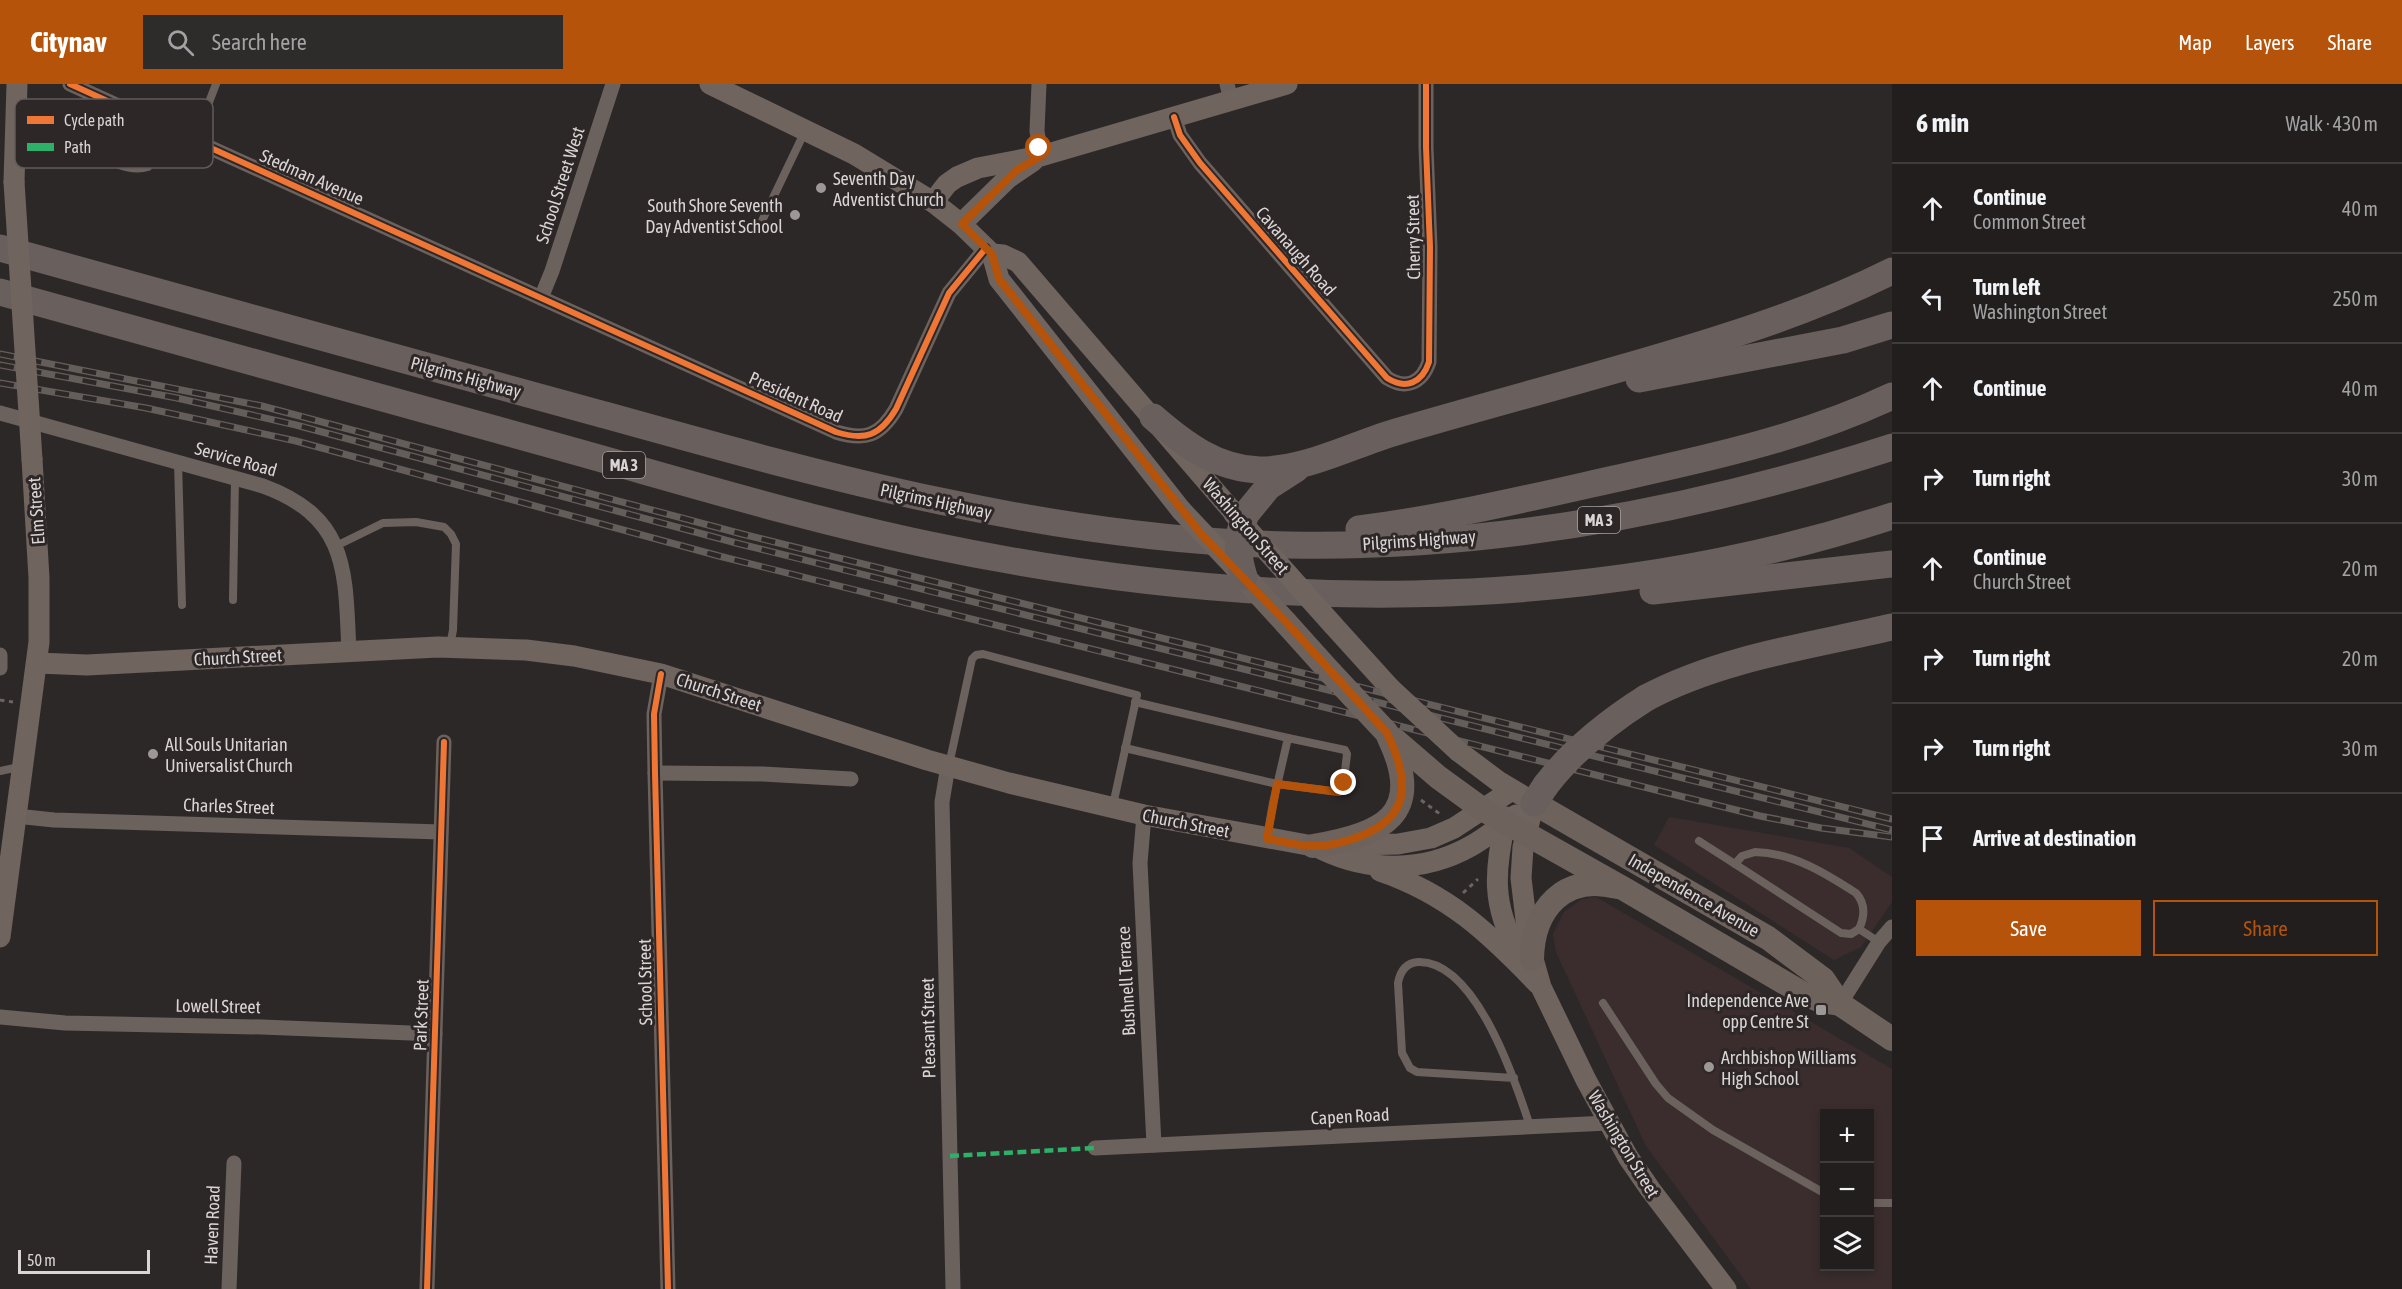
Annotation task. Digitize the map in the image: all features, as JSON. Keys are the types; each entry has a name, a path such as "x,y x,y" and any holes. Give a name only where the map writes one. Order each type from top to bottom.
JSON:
{"highway":[{"name":"Pilgrims Highway","path":"0,248 837,479 1027,519 1102,530 1217,542 1299,545 1381,544 1533,530 1680,505 1781,480 1892,447"},
{"path":"1153,417 1191,447 1228,464 1249,469 1270,469 1316,459 1395,432 1490,407 1753,328 1828,300 1892,271"},
{"name":"MA 3","path":"0,292 802,514 938,546 1076,571 1198,586 1321,594 1440,594 1535,589 1659,573 1808,542 1892,516"},
{"path":"1490,407 1825,344 1892,326"},
{"path":"1217,542 1381,526 1491,507 1766,444 1828,423 1892,396"},
{"path":"1244,578 1237,548 1241,517 1268,487 1316,459"},
{"path":"1440,594 1537,598 1620,595 1892,564"},
{"path":"1531,793 1615,718 1677,682 1714,669 1892,627"}],"main road":[{"name":"Elm Street","path":"17,84 17,99"},
{"name":"Washington Street","path":"710,84 863,159 933,202 962,224 989,251 999,279 1181,510 1387,733 1444,782 1482,809 1515,828"},
{"path":"933,202 948,184 962,174 990,165 1041,156 1173,117 1229,92 1287,84"},
{"name":"Elm Street","path":"0,937 37,663 39,578 14,182 15,149"},
{"path":"962,224 1017,170 1041,156"},
{"name":"Washington Street","path":"989,251 1018,262 1391,689 1458,751 1531,793"},
{"name":"Church Street","path":"37,663 87,665 450,647 550,652 596,659 661,674 948,766 1144,815 1313,846 1398,844 1420,841 1442,834 1482,809 1531,793"},
{"path":"1313,846 1353,839 1373,831 1396,812 1402,791 1402,772 1387,733"},
{"name":"Church Street","path":"1313,846 1356,863 1396,867 1435,861 1515,828 1531,793"},
{"name":"Independence Avenue","path":"1531,793 1768,938 1823,979 1840,1004 1892,1039"},
{"name":"Washington Street","path":"1515,828 1524,915 1532,959 1541,987"},
{"name":"Washington Street","path":"1515,828 1496,868 1500,909 1512,942 1541,987 1608,1123 1639,1174 1726,1289"},
{"name":"Independence Avenue","path":"1515,828 1804,994 1821,1001 1840,1004"},
{"path":"1356,863 1413,884 1460,910 1491,936 1541,987"},
{"path":"1532,959 1534,935 1541,915 1561,894 1589,885 1608,885 1626,890"}],"street":[{"name":"Stedman Avenue","path":"70,84 103,99"},
{"name":"School Street West","path":"541,298 614,84"},
{"path":"1039,84 1037,131 1041,156"},
{"name":"Cherry Street","path":"1414,383 1424,375 1429,362 1430,247 1426,84"},
{"name":"Cavanaugh Road","path":"1173,117 1180,135 1192,154 1387,378 1400,384 1414,383"},
{"name":"Stedman Avenue","path":"213,149 541,298"},
{"name":"President Road","path":"541,298 836,432 861,437 881,428 892,416 949,293 989,251"},
{"name":"Service Road","path":"0,413 235,478 268,488 297,501 322,525 336,546 345,577 349,652"},
{"path":"0,655 0,668"},
{"name":"School Street","path":"661,674 654,714 668,1289"},
{"name":"Park Street","path":"427,1289 444,742"},
{"name":"Pleasant Street","path":"948,766 942,802 952,1289"},
{"path":"655,773 764,774 851,779"},
{"name":"Bushnell Terrace","path":"1144,815 1140,863 1154,1145"},
{"name":"Charles Street","path":"16,816 54,820 441,832"},
{"path":"1840,1004 1879,942 1892,927"},
{"name":"Lowell Street","path":"0,1017 57,1022 435,1034"},
{"name":"Capen Road","path":"1095,1148 1608,1123"},
{"name":"Haven Road","path":"229,1289 234,1163"}],"lane":[{"path":"210,99 216,84"},
{"path":"759,225 806,130"},
{"path":"129,168 138,170 145,168"},
{"path":"178,462 182,605"},
{"path":"233,600 235,478"},
{"path":"336,546 383,523 416,522 444,526 456,544 453,630 450,647"},
{"path":"948,766 972,659 976,655 983,654 1137,695 1112,807"},
{"path":"1125,748 1277,784 1339,792 1343,788 1347,754 1345,750 1136,702"},
{"path":"1267,839 1288,738"},
{"path":"0,771 24,765"},
{"path":"1699,841 1841,933 1851,934 1859,929 1864,910 1861,898 1815,868 1762,852 1748,853 1735,864"},
{"path":"1859,929 1879,942"},
{"path":"1514,1078 1417,1072 1410,1068 1402,1053 1398,983 1400,972 1406,966 1418,962 1438,967 1450,974 1470,994 1482,1010 1514,1078 1530,1126"},
{"path":"1603,1003 1656,1084 1668,1098 1713,1130 1820,1191"},
{"path":"1874,1203 1892,1203"}],"path":[{"path":"1415,796 1449,820"},
{"path":"1458,898 1481,877"}],"shaded area":[{"path":"1669,817 1849,848 1892,877 1892,902 1861,947 1834,960 1654,845"},
{"path":"1596,897 1892,1069 1892,1289 1751,1289 1646,1146 1556,952 1553,934 1564,912 1582,899"}],"railway":[{"path":"0,354 262,406 742,534 1892,819"},
{"path":"0,365 177,398 296,425 740,544 1892,830"},
{"path":"0,383 146,408 296,441 719,556 1760,816 1821,828 1892,837"}],"marked path":[{"path":"950,1156 1095,1148"}],"cycle path":[{"path":"70,84 103,99"},
{"path":"1174,117 1180,135 1200,163 1387,378 1394,382 1407,384 1418,379 1429,362 1430,247 1426,84"},
{"path":"213,149 846,435 871,434 878,431 890,418 949,293 986,248"},
{"path":"661,674 654,714 668,1289"},
{"path":"427,1289 444,742"}],"place":[{"name":"Seventh Day Adventist Church","path":"821,188"},
{"name":"South Shore Seventh Day Adventist School","path":"795,215"},
{"name":"All Souls Unitarian Universalist Church","path":"153,754"},
{"name":"Independence Ave opp Centre St","path":"1821,1010"},
{"name":"Archbishop Williams High School","path":"1709,1067"}],"route":[{"path":"1039,148 1041,156 1017,170 962,224 992,254 993,265 999,279 1181,510 1286,622 1354,700 1387,733 1399,762 1403,782 1399,804 1389,820 1373,831 1353,839 1313,846 1267,839 1277,784 1339,792 1344,783"}]}
